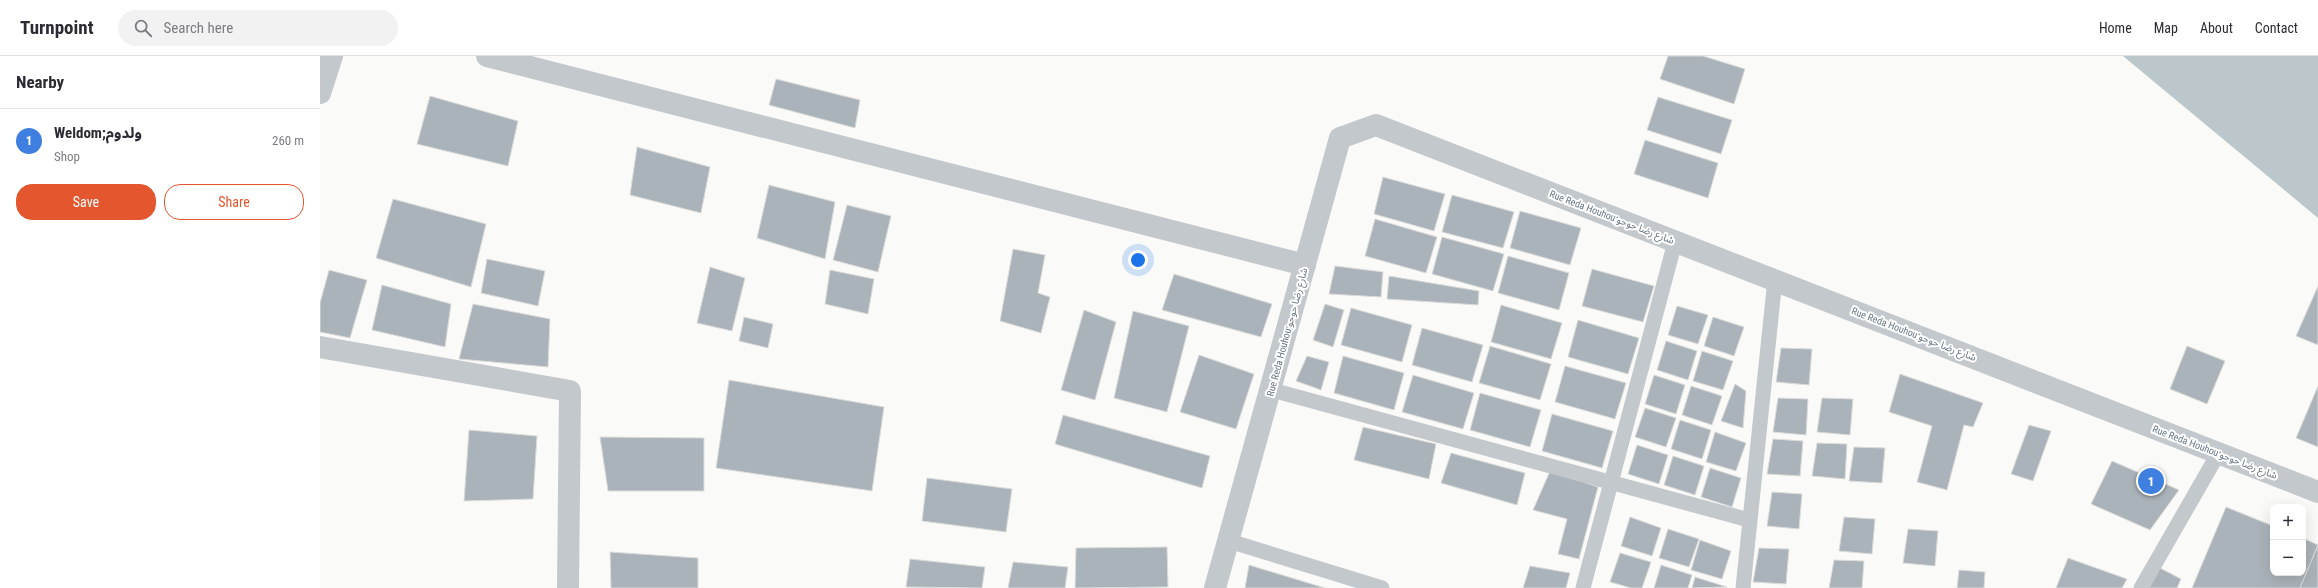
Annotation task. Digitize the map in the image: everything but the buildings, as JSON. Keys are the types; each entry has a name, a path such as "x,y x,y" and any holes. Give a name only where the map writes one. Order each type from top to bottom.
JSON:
{"street":[{"path":"320,93 332,56"},
{"path":"487,56 1305,265"},
{"name":"Rue Reda Houhou;شارع رضا حوحو","path":"1215,588 1272,390 1340,138 1376,125 1675,242 1775,279 2318,492"},
{"path":"320,347 570,392 568,588"}],"lane":[{"path":"1583,588 1675,242"},
{"path":"1743,588 1775,279"},
{"path":"1272,390 1749,520"},
{"path":"2141,588 2218,454"},
{"path":"1229,542 1382,588"}],"shaded area":[{"path":"2123,56 2318,56 2318,218"}],"place":[{"name":"Weldom;ولدوم","path":"2151,481"}]}
